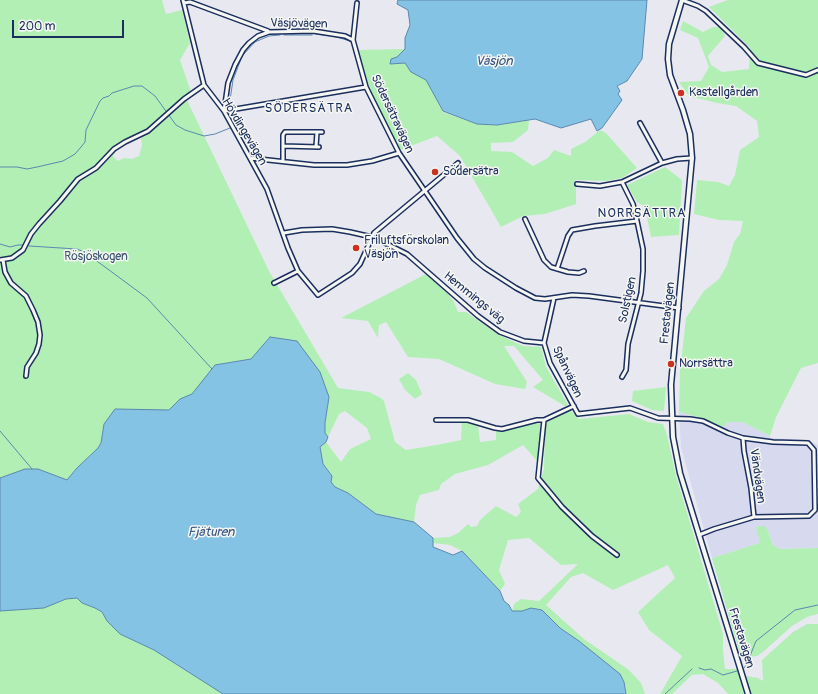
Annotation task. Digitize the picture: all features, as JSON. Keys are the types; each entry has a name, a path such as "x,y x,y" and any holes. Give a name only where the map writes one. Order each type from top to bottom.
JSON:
{"street":[{"path":"682,0 698,6 706,11 744,46 758,63 806,75 818,70"},
{"name":"Frestavägen","path":"682,0 669,44 668,59 670,75 690,134 692,158 671,385 673,437 680,473 748,694"},
{"path":"183,2 190,2 269,32"},
{"name":"Hövdingevägen","path":"183,2 204,85 224,111 267,189 284,233 288,248 298,271 318,295 352,273 360,264 372,237"},
{"name":"Södersätravägen","path":"357,3 353,40 366,87 399,153 424,191 474,259 485,268 530,296 545,299 572,295 588,296 679,308"},
{"name":"Väsjövägen","path":"224,111 228,83 235,65 249,42 258,36 269,32 313,31 345,36 353,40"},
{"path":"26,376 27,367 36,353 39,344 40,334 38,322 26,296 10,283 2,260 12,258 23,250 31,234 78,179 96,168 114,149 148,131 184,99 204,85"},
{"path":"224,111 366,87"},
{"path":"640,123 662,163"},
{"path":"282,161 283,135 285,132 322,132"},
{"path":"283,146 318,147 317,132"},
{"path":"250,158 314,165 347,165 372,161 399,153"},
{"path":"577,184 600,186 622,182 662,163 677,159 692,158"},
{"path":"372,237 384,223 458,163"},
{"name":"Solstigen","path":"622,182 633,204 643,249 641,293 628,344 626,370 622,377"},
{"path":"525,219 544,260 551,267 568,272 579,273 584,271"},
{"path":"558,269 568,236 572,230 637,221"},
{"name":"Hemmings väg","path":"284,233 302,230 332,229 372,237 407,254 478,316 500,332 524,341 544,343"},
{"path":"274,282 298,271"},
{"name":"Spånvägen","path":"554,298 544,343 550,363 574,406"},
{"path":"436,420 468,420 495,428 502,428 537,420 544,420 574,406 578,414 630,408 658,418 703,421 728,433 744,438 773,442 808,443 814,450 814,510 810,516 754,517 699,535"},
{"path":"544,420 538,478 562,507 587,531 617,555"},
{"name":"Vändvägen","path":"744,438 744,451 751,488 754,517"}],"shaded area":[{"path":"679,412 702,418 723,427 728,422 743,422 770,436 770,438 809,440 818,445 818,548 780,549 773,545 768,531 756,527 761,543 712,558 681,448"}],"green space":[{"name":"Rösjöskogen","path":"0,0 162,0 166,14 182,10 190,43 180,60 191,92 186,95 184,94 269,271 338,388 369,392 381,398 384,401 395,442 406,450 461,440 462,421 472,422 478,425 480,442 496,440 496,430 540,423 541,430 538,462 523,445 488,465 455,474 441,484 439,490 420,495 416,505 414,522 376,514 348,493 335,487 331,482 332,476 323,464 320,447 326,442 341,462 350,449 371,439 367,428 345,411 339,414 328,437 325,433 325,423 329,397 270,337 251,359 215,365 185,410 104,424 101,443 98,448 77,468 67,481 39,470 0,481","holes":["146,134 147,135 141,138 142,145 139,156 132,159 124,158 118,161 113,156 116,151 124,145"]},
{"path":"728,0 818,0 818,363 801,368 776,417 770,436 743,422 728,422 723,427 702,418 679,412 680,371 686,318 704,291 719,279 727,265 734,242 740,234 743,221 719,220 694,214 697,180 718,182 729,186 735,175 740,150 759,137 757,121 736,106 689,96 679,82 701,81 709,67 698,38 680,30 683,21 703,32 713,27 718,27 723,31 725,36 708,56 711,65 722,72 749,69 750,48 709,7"},
{"path":"405,49 397,57 405,63 412,72 426,80 443,112 477,124 497,125 529,120 528,130 513,142 491,143 491,151 512,152 533,166 548,158 554,150 571,156 571,149 585,142 600,130 606,133 637,168 622,178 606,181 576,180 576,204 545,214 523,216 501,227 460,156 437,136 400,150 382,118 369,86 358,50"},
{"path":"665,167 682,180 679,235 651,237 645,207 637,202 627,185"},
{"path":"426,274 448,294 454,302 458,312 466,312 497,334 523,346 541,347 546,367 568,405 565,406 533,387 543,380 514,346 504,346 527,382 525,389 495,384 439,359 408,357 386,322 379,325 378,338 368,321 341,318"},
{"path":"408,373 416,380 422,394 415,399 405,390 399,379"},
{"path":"666,387 664,411 652,410 632,401 633,391"},
{"path":"570,410 579,419 629,414 648,422 663,424 667,435 676,476 723,634 725,669 737,669 745,694 728,694 718,683 703,674 692,675 672,694 660,694 682,656 649,630 638,612 675,578 668,565 613,590 583,573 571,577 546,605 584,639 629,670 641,683 645,694 626,694 624,682 579,641 560,628 542,610 531,608 522,611 512,611 514,604 521,599 539,601 578,564 561,565 529,538 508,540 499,570 505,584 500,591 462,551 450,545 433,543 433,538 450,537 458,533 468,524 471,527 477,526 480,520 496,506 516,517 521,512 518,504 538,489 544,469 545,423"},
{"path":"765,526 773,545 780,549 818,548 818,614 807,617 792,626 763,652 757,656 749,657 740,654 712,558 760,543 756,527"},
{"path":"77,598 82,603 95,608 102,613 107,621 120,634 154,650 223,694 0,694 0,611 44,608 66,599"},
{"path":"807,624 818,624 818,694 751,694 746,676 758,678 763,681 762,660 793,632"}],"water":[{"name":"Väsjön","path":"398,0 647,0 642,59 627,81 617,86 620,91 618,94 622,100 602,128 597,131 591,119 561,128 535,119 497,125 477,124 443,111 426,80 411,72 405,63 390,64 391,59 397,57 405,49 405,38 410,25 408,10 397,4"},
{"name":"Fjäturen","path":"270,337 297,341 320,372 329,397 325,423 325,433 328,437 326,442 320,447 323,464 332,476 331,482 335,487 348,493 376,514 414,522 433,538 433,547 453,555 462,551 500,591 504,601 509,605 512,611 522,611 531,608 542,610 560,628 579,641 620,674 624,682 626,694 223,694 154,650 120,634 107,621 102,612 82,603 77,598 66,599 44,608 0,611 0,478 25,469 38,469 67,480 98,448 101,443 104,424 115,409 169,410 180,399 192,394 215,365 251,359"}],"waterway":[{"path":"316,34 333,36 350,41"},
{"path":"243,55 255,42 269,36 280,35"},
{"path":"284,35 312,35"},
{"path":"229,107 233,80 241,59"},
{"path":"0,167 17,167 27,169 63,161 75,154 85,142 86,130 100,101 112,93 134,86 142,86 155,96 176,125 185,130 204,136 215,134 230,128"},
{"path":"0,244 10,247 23,245"},
{"path":"29,246 77,249 86,253 147,298 212,369"},
{"path":"0,431 32,469"},
{"path":"750,656 756,641 795,610 818,605"},
{"path":"744,668 747,664"},
{"path":"699,668 705,670 711,669 723,675 737,671"},
{"path":"665,694 692,669"}],"place":[{"name":"Kastellgården","path":"681,93"},
{"name":"Södersätra","path":"435,172"},
{"name":"Friluftsförskolan Väsjön","path":"356,248"},
{"name":"Norrsättra","path":"671,364"}],"district":[{"name":"SÖDERSÄTRA","path":"309,109"},
{"name":"NORRSÄTTRA","path":"642,214"}]}
